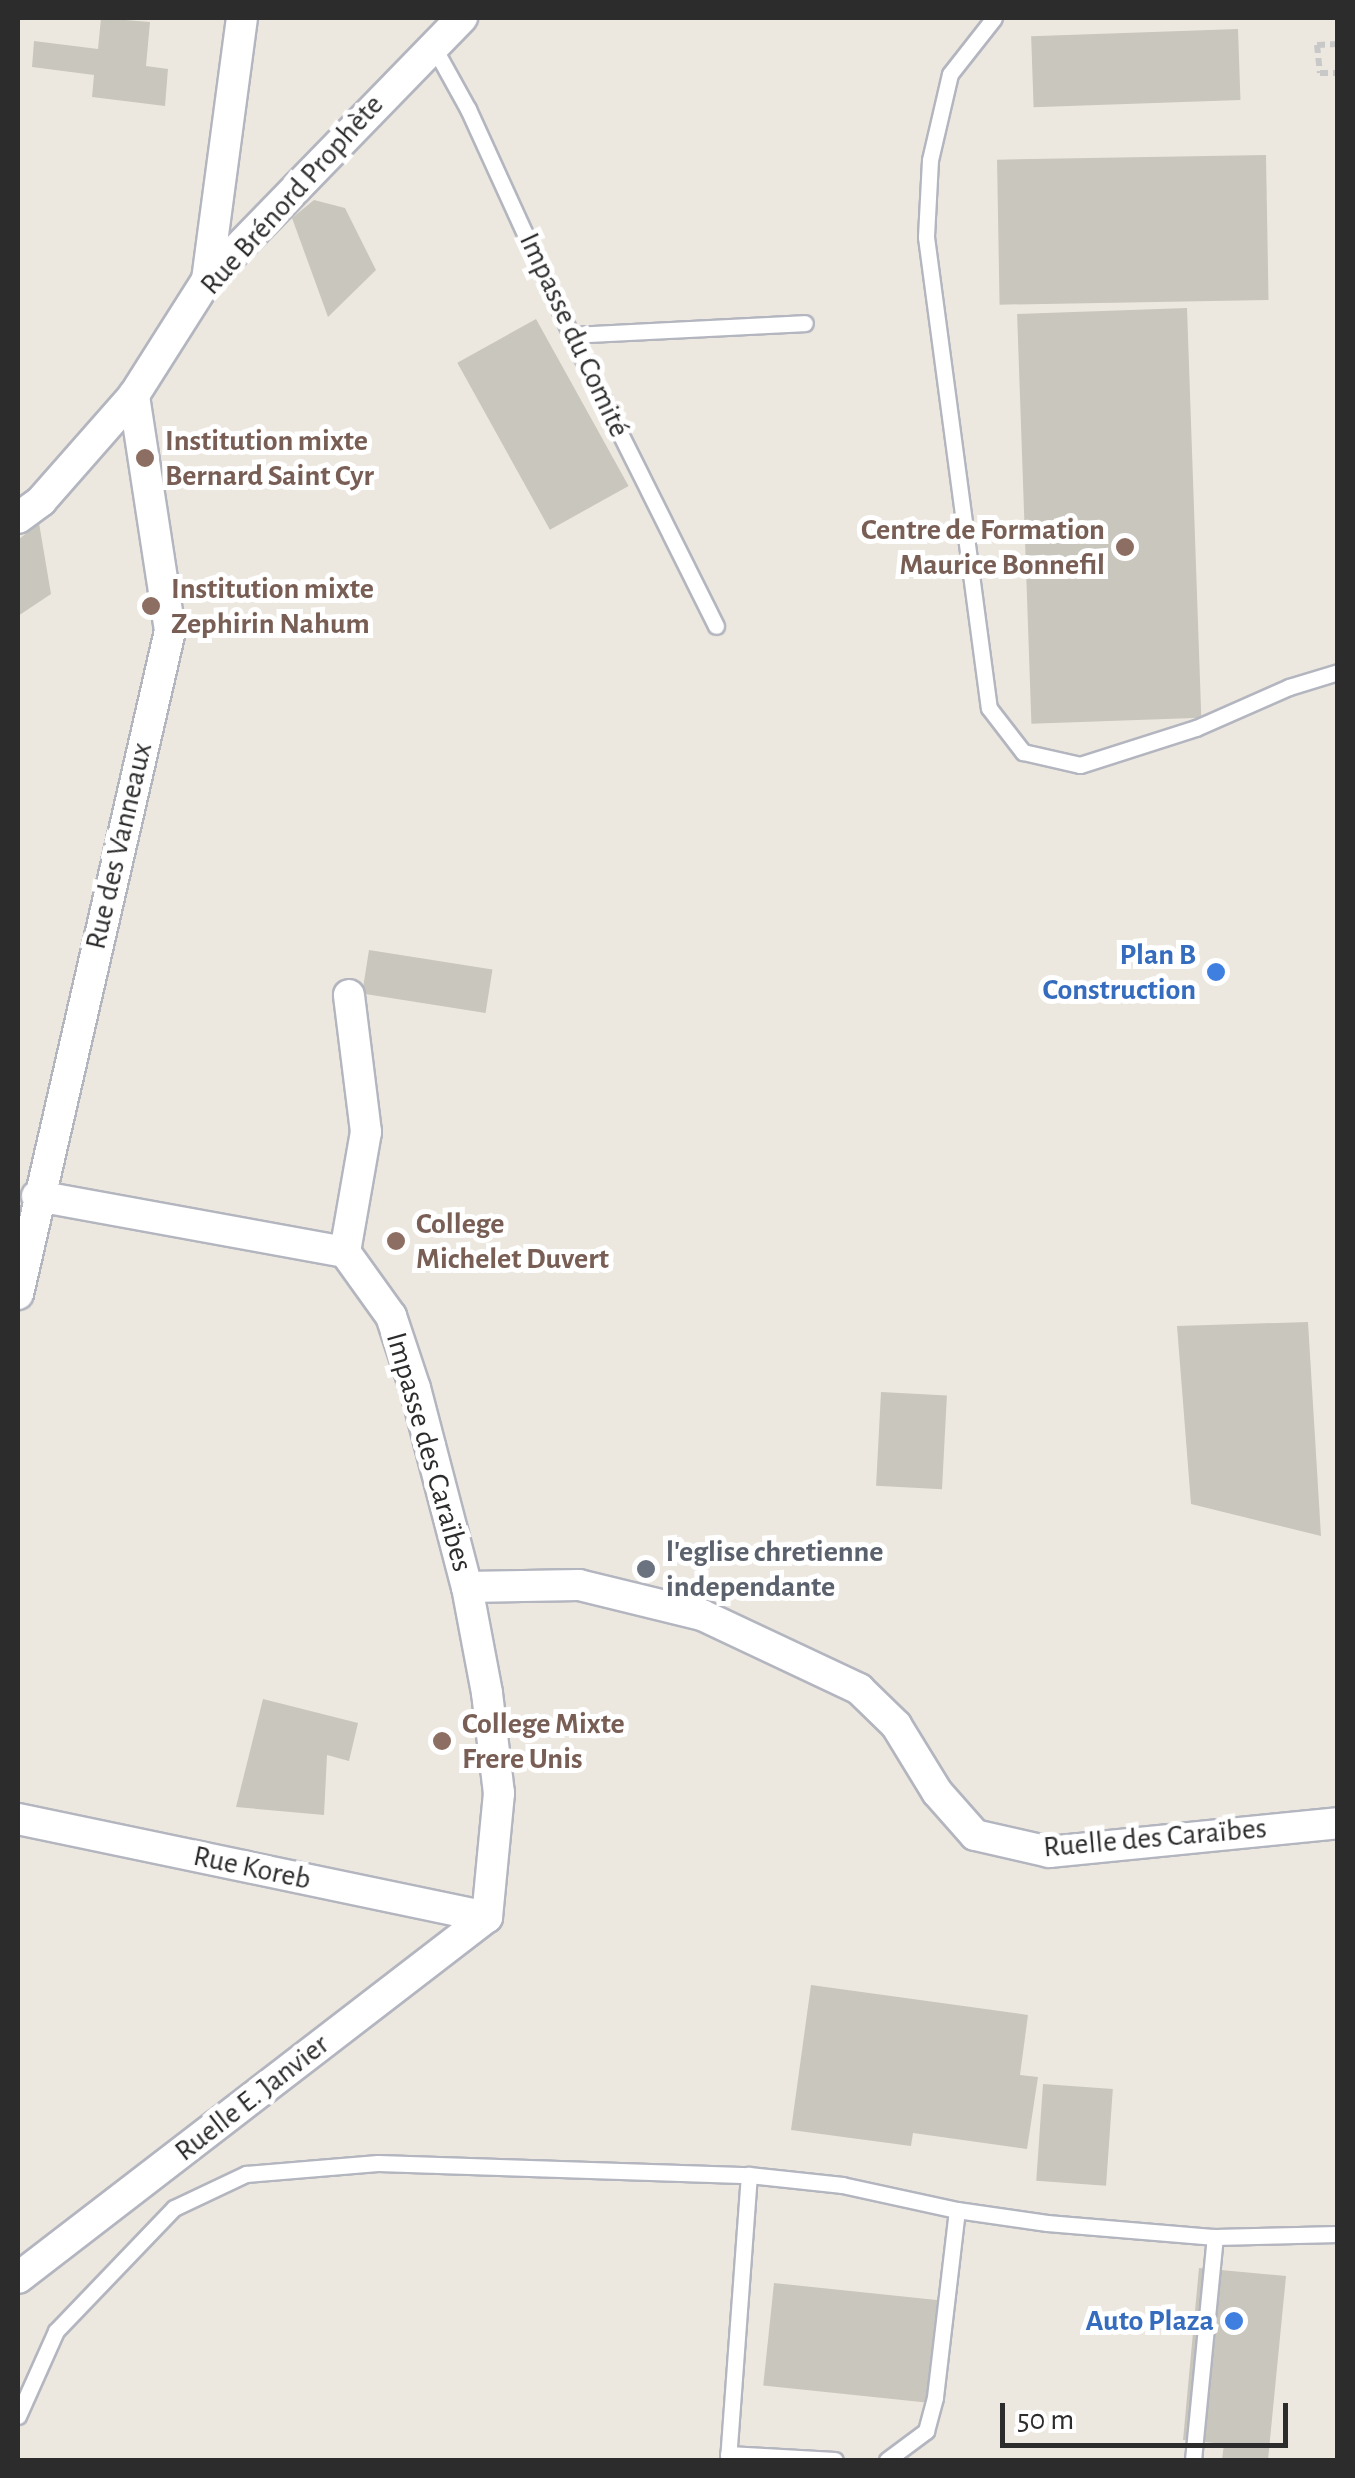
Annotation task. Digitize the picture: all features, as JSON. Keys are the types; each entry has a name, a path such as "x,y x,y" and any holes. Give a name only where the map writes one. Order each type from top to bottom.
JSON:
{"street":[{"path":"207,280 242,18"},
{"name":"Rue Brénord Prophète","path":"18,518 41,501 134,395 207,280 432,44 462,18"},
{"name":"Rue des Vanneaux","path":"18,1294 37,1196 170,631 134,395"},
{"path":"37,1196 345,1252 366,1132 349,995"},
{"name":"Impasse des Caraïbes","path":"345,1252 391,1316 415,1388 467,1588 487,1694 499,1792 487,1917"},
{"name":"Ruelle des Caraïbes","path":"467,1588 579,1585 702,1616 859,1689 896,1725 937,1792 975,1835 1049,1852 1338,1823"},
{"name":"Rue Koreb","path":"18,1819 487,1917"},
{"name":"Ruelle E. Janvier","path":"18,2278 487,1917"}],"lane":[{"path":"994,18 950,74 930,160 926,237 989,708 1023,752 1080,765 1196,728 1289,687 1338,672"},
{"name":"Impasse du Comité","path":"432,44 468,109 571,334 716,626"},
{"path":"571,334 805,323"},
{"path":"18,2416 56,2332 174,2208 246,2174 378,2163 750,2175 842,2185 957,2210 1047,2223 1215,2237 1338,2234"},
{"path":"750,2175 728,2457 835,2460"},
{"path":"887,2460 926,2431 936,2397 957,2210"},
{"path":"1193,2460 1215,2237"}],"path":[{"path":"1338,44 1317,45 1320,73 1338,73"}],"building":[{"path":"101,18 150,22 146,66 168,69 165,106 92,97 94,75 32,67 34,41 98,49"},
{"path":"1238,29 1240,100 1034,107 1031,36"},
{"path":"1266,155 1269,300 1000,305 997,160"},
{"path":"314,200 345,208 376,270 328,317 292,218"},
{"path":"1187,308 1201,718 1031,724 1017,314"},
{"path":"536,319 629,486 550,530 457,363"},
{"path":"39,523 51,594 18,616 18,540"},
{"path":"369,950 492,970 486,1013 362,993"},
{"path":"1308,1322 1321,1536 1191,1504 1177,1326"},
{"path":"881,1392 947,1395 942,1489 876,1486"},
{"path":"263,1699 358,1723 349,1761 327,1755 324,1815 236,1807"},
{"path":"811,1985 1028,2015 1020,2075 1038,2077 1027,2149 913,2133 911,2146 791,2130"},
{"path":"1043,2084 1113,2089 1106,2186 1036,2181"},
{"path":"1199,2268 1286,2276 1268,2460 1222,2460 1224,2444 1183,2440"},
{"path":"774,2283 939,2300 928,2403 763,2385"}],"place":[{"name":"Institution mixte Bernard Saint Cyr","path":"145,458"},
{"name":"Centre de Formation Maurice Bonnefil","path":"1125,547"},
{"name":"Institution mixte Zephirin Nahum","path":"151,606"},
{"name":"Plan B Construction","path":"1216,972"},
{"name":"College Michelet Duvert","path":"396,1241"},
{"name":"l'eglise chretienne independante","path":"646,1569"},
{"name":"College Mixte Frere Unis","path":"442,1741"},
{"name":"Auto Plaza","path":"1234,2321"}]}
